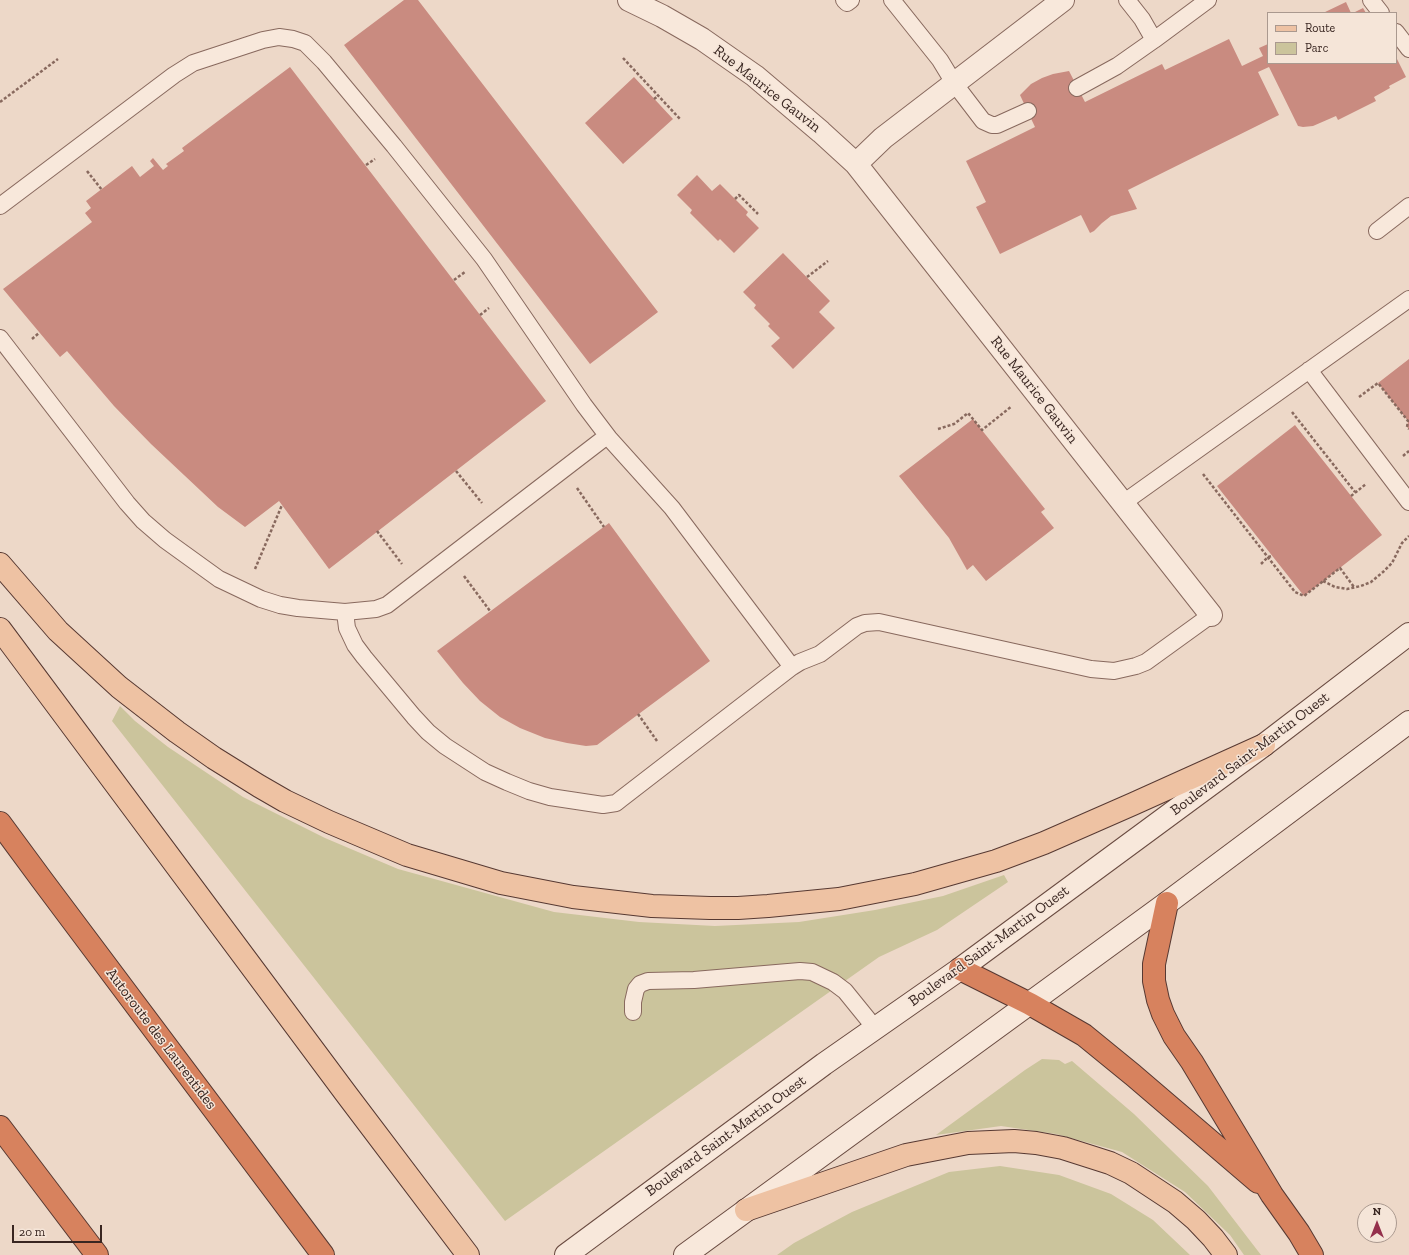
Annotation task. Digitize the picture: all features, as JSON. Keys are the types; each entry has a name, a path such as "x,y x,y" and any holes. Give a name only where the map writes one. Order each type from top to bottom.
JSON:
{"highway":[{"name":"Autoroute des Laurentides","path":"0,823 323,1255"},
{"path":"1167,903 1153,974 1158,1000 1163,1014 1174,1036 1192,1062 1272,1194 1312,1255"},
{"path":"960,969 1030,1004 1084,1035 1108,1053 1272,1194"},
{"path":"0,1127 97,1255"}],"main road":[{"name":"Rue Maurice Gauvin","path":"629,0 675,23 702,39 743,68 821,132 856,164 1211,615"},
{"path":"856,164 883,138 1063,0"},
{"path":"0,564 58,631 119,687 219,761 265,790 329,822 407,855 501,883 573,897 652,906 738,908 839,899 915,884 996,861 1038,845 1264,745"},
{"path":"0,629 467,1255"},
{"name":"Boulevard Saint-Martin Ouest","path":"566,1255 686,1165 875,1028 960,969 1264,745 1409,634"},
{"path":"685,1255 1030,1004 1409,722"},
{"path":"746,1210 906,1155 968,1143 993,1141 1036,1143 1063,1148 1089,1156 1110,1163 1131,1173 1175,1202 1213,1238 1226,1255"}],"lane":[{"path":"844,0 847,3 851,0"},
{"path":"892,0 940,60 954,83 979,117 987,123 997,125 1028,111"},
{"path":"1128,0 1142,19 1154,40"},
{"path":"1077,88 1117,66 1208,0"},
{"path":"1371,0 1380,12"},
{"path":"1397,33 1409,49"},
{"path":"0,206 189,65 263,40 279,37 305,43 324,62 394,146 484,259 607,436 672,508 792,667"},
{"path":"1377,231 1409,206"},
{"path":"1123,503 1409,299"},
{"path":"0,338 142,521 165,540 219,579 261,599 280,605 298,608 345,612 376,609 386,605 607,436"},
{"path":"1309,370 1409,502"},
{"path":"345,612 347,628 355,645 428,732 485,772 507,782 529,791 550,797 591,804 610,804 621,799 792,667 820,654 856,626 874,621 1091,669 1114,671 1146,662 1211,615"},
{"path":"633,1012 633,1002 636,989 640,984 648,981 694,980 800,971 812,972 832,982 844,991 875,1028"}],"path":[{"path":"623,58 680,119"},
{"path":"0,102 58,59"},
{"path":"654,99 658,96"},
{"path":"85,167 102,190"},
{"path":"735,199 739,195 758,214"},
{"path":"807,277 828,261"},
{"path":"454,280 470,269"},
{"path":"28,342 39,333"},
{"path":"1378,383 1408,421 1407,427 1409,429"},
{"path":"938,429 954,424 968,413 982,430 1017,402"},
{"path":"1300,421 1355,492 1351,496"},
{"path":"456,471 465,480"},
{"path":"1211,485 1296,592 1304,596 1340,568 1354,587"},
{"path":"580,494 604,527"},
{"path":"253,574 282,505"},
{"path":"377,531 384,542"},
{"path":"1323,581 1335,587 1347,589 1371,582 1392,563 1402,543 1409,536"},
{"path":"450,556 490,611"},
{"path":"1261,564 1268,557 1272,556"},
{"path":"638,714 658,742"}],"green space":[{"path":"120,706 135,721 168,747 243,797 325,838 398,869 554,912 639,922 715,926 799,922 875,910 943,896 1004,875 1008,882 937,930 879,957 505,1221 112,721"},
{"path":"1042,1059 1059,1060 1065,1064 1072,1061 1134,1114 1208,1186 1261,1255 1244,1255 1230,1235 1185,1192 1122,1152 1056,1134 1001,1126 936,1135"},
{"path":"1000,1166 1059,1175 1111,1194 1153,1220 1190,1255 777,1255 794,1243 852,1212 949,1172"}],"building":[{"path":"404,0 418,0 658,312 590,364 344,45"},
{"path":"1346,2 1351,12 1325,12"},
{"path":"1363,8 1365,12 1355,12"},
{"path":"1229,39 1242,66 1263,56 1259,48 1267,44 1267,64 1397,64 1397,59 1406,77 1389,86 1390,88 1374,97 1376,101 1338,120 1336,116 1313,126 1303,127 1298,126 1269,67 1258,72 1279,115 1128,190 1137,209 1111,216 1090,233 1081,215 1000,254 976,207 986,202 966,161 1035,127 1020,95 1031,84 1042,78 1069,71 1085,102 1162,64 1165,70"},
{"path":"290,67 546,401 329,569 279,501 245,527 218,507 151,444 114,406 67,351 60,357 3,289 92,222 85,213 91,208 86,201 132,166 140,177 154,166 150,161 153,158 163,170 168,166 166,164 184,151 182,148"},
{"path":"634,77 673,119 623,164 585,123"},
{"path":"697,175 712,191 720,184 748,212 746,215 759,228 734,253 720,239 718,241 690,213 692,210 677,195"},
{"path":"783,253 830,301 819,312 835,328 793,369 771,346 780,338 768,326 770,324 754,308 756,305 743,292"},
{"path":"1409,359 1409,429 1407,427 1408,421 1378,383"},
{"path":"973,419 1045,509 1041,512 1054,528 986,581 973,565 967,570 949,538 899,476"},
{"path":"1295,425 1382,535 1304,596 1217,486"},
{"path":"609,523 710,661 597,745 586,746 545,738 520,728 500,717 480,701 437,651"}]}
